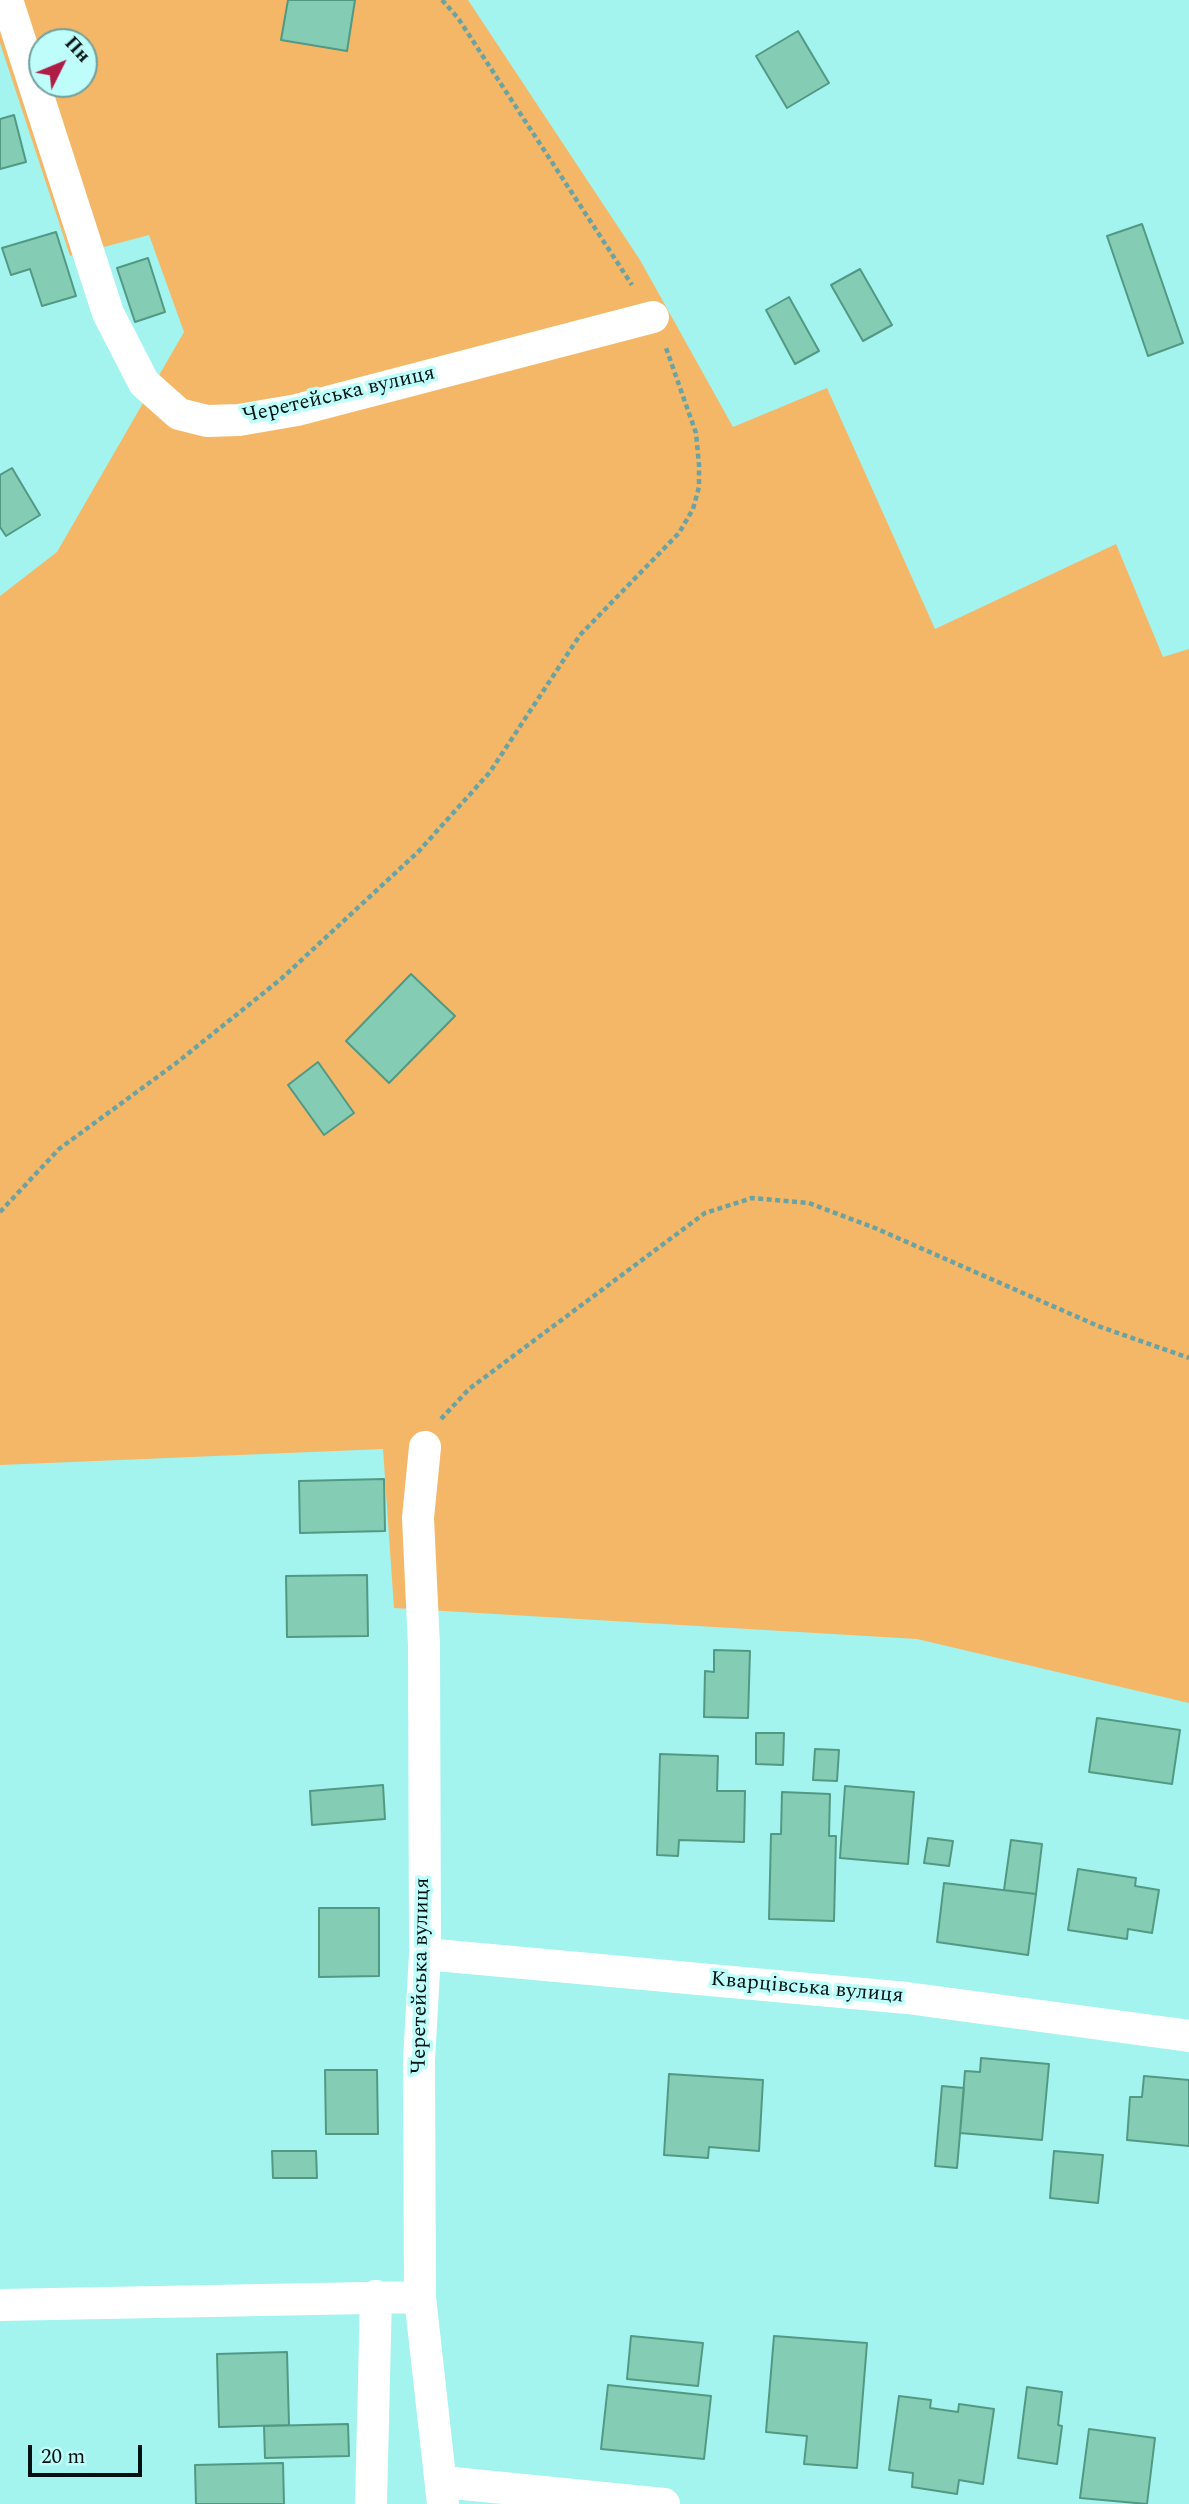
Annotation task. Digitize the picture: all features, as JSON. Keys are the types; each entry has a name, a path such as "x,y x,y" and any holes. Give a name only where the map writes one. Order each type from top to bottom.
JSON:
{"street":[{"name":"Черетейська вулиця","path":"7,0 108,313 144,383 179,414 217,421 297,410 653,317"},
{"name":"Черетейська вулиця","path":"425,1447 418,1518 424,1646 425,1954 419,2060 420,2297 427,2375 443,2493"},
{"name":"Кварцівська вулиця","path":"425,1954 907,1998 1189,2036"},
{"path":"371,2504 376,2296"},
{"path":"0,2305 420,2297"},
{"path":"443,2493 664,2504"}],"path":[{"path":"0,1212 59,1149 175,1064 281,979 419,850 490,772 580,635 679,533 692,509 699,487 696,433 684,392 653,317 458,18 442,0"},
{"path":"425,1447 442,1416 468,1389 705,1213 751,1198 809,1203 875,1228 1098,1326 1189,1358"}],"shaded area":[{"path":"0,0 468,0 640,260 733,427 827,388 935,629 1116,544 1163,657 1189,649 1189,1703 917,1639 394,1608 383,1449 0,1465 0,596 57,552 184,332 149,235 70,256 0,43"}],"building":[{"path":"288,0 355,0 347,51 281,40"},
{"path":"798,31 829,83 787,108 756,56"},
{"path":"14,115 26,162 0,169 0,119"},
{"path":"1142,224 1183,343 1148,356 1107,236"},
{"path":"56,232 76,296 42,306 30,269 11,275 2,248"},
{"path":"148,258 165,312 135,322 117,268"},
{"path":"860,269 892,325 863,341 831,285"},
{"path":"789,297 819,351 795,364 766,310"},
{"path":"12,468 40,515 6,536 0,527 0,475"},
{"path":"411,974 455,1016 389,1083 346,1041"},
{"path":"318,1062 354,1113 324,1135 288,1085"},
{"path":"384,1479 385,1531 300,1533 299,1481"},
{"path":"367,1575 368,1636 287,1637 286,1576"},
{"path":"714,1650 750,1651 748,1718 704,1717 705,1671 714,1672"},
{"path":"1097,1718 1180,1730 1172,1784 1089,1772"},
{"path":"756,1733 784,1733 783,1765 756,1764"},
{"path":"815,1749 839,1750 837,1781 813,1780"},
{"path":"660,1754 718,1756 717,1791 745,1791 744,1842 679,1840 678,1856 657,1855"},
{"path":"383,1785 385,1819 312,1825 310,1791"},
{"path":"845,1786 914,1792 908,1864 840,1858"},
{"path":"782,1792 830,1794 829,1836 836,1836 834,1921 769,1919 771,1834 781,1834"},
{"path":"928,1838 953,1841 949,1866 924,1863"},
{"path":"1011,1840 1042,1844 1036,1894 1004,1890"},
{"path":"1078,1869 1136,1878 1135,1886 1159,1890 1152,1933 1128,1929 1127,1939 1068,1930"},
{"path":"944,1883 1036,1894 1028,1955 937,1942"},
{"path":"319,1908 379,1908 379,1976 319,1977"},
{"path":"981,2058 1049,2064 1042,2140 960,2133 965,2071 980,2072"},
{"path":"325,2070 377,2070 378,2134 326,2134"},
{"path":"669,2074 763,2080 759,2151 709,2147 708,2158 664,2155"},
{"path":"1144,2076 1189,2080 1189,2146 1127,2140 1130,2097 1142,2097"},
{"path":"942,2086 964,2088 957,2168 935,2166"},
{"path":"272,2151 316,2151 317,2178 273,2178"},
{"path":"1054,2151 1103,2155 1098,2203 1050,2198"},
{"path":"631,2336 703,2343 698,2386 627,2379"},
{"path":"774,2336 867,2343 857,2468 804,2464 807,2436 766,2432"},
{"path":"287,2352 289,2425 219,2427 217,2354"},
{"path":"608,2385 711,2396 704,2459 601,2449"},
{"path":"1027,2387 1062,2392 1058,2425 1062,2426 1057,2464 1018,2458"},
{"path":"899,2396 931,2400 930,2408 958,2412 959,2404 994,2409 983,2484 959,2480 957,2494 912,2487 913,2473 889,2470"},
{"path":"348,2424 349,2456 265,2458 264,2426"},
{"path":"1089,2429 1155,2438 1147,2504 1080,2498"},
{"path":"283,2463 284,2504 196,2504 195,2465"}]}
